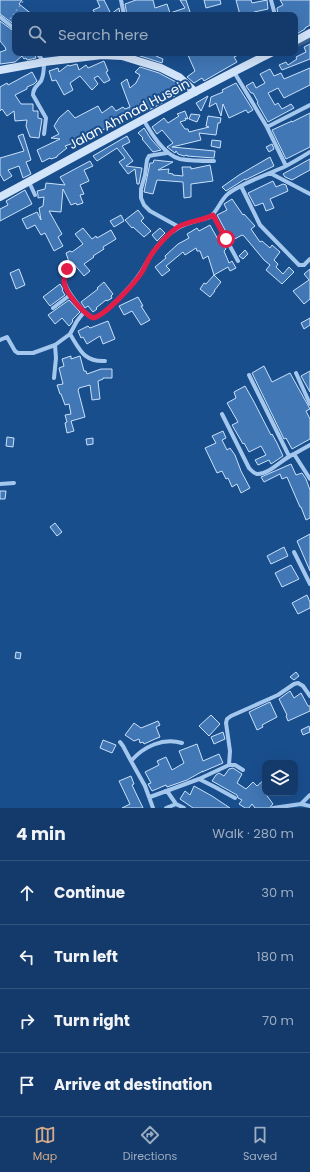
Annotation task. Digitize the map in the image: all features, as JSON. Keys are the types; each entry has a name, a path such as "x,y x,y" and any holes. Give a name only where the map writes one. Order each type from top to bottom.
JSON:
{"main road":[{"path":"298,39 310,33"},
{"path":"0,70 44,62 94,56"},
{"path":"128,56 161,68 179,77 195,92"},
{"name":"Jalan Ahmad Husein","path":"0,198 143,119 265,56"}],"street":[{"path":"121,0 123,12"},
{"path":"271,0 274,12"},
{"path":"0,17 12,27"},
{"path":"39,56 44,62 43,77 34,88 33,95 46,118 44,134"},
{"path":"234,71 267,127 286,166"},
{"path":"267,127 310,105"},
{"path":"143,119 168,153 181,159 214,161"},
{"path":"67,269 64,279 70,295 84,312 93,318 99,316 136,281 151,254 178,227 213,215 223,199 230,193 241,186 286,166 310,152"},
{"path":"168,153 149,156 141,189 141,198 144,205 150,212 178,227"},
{"path":"270,173 310,194"},
{"path":"29,182 35,194"},
{"path":"241,186 263,229 299,265 304,265 310,259"},
{"path":"213,215 238,261"},
{"path":"53,308 70,295"},
{"path":"0,340 7,337 16,352 21,354 33,354 55,345 70,334 76,321 84,312"},
{"path":"70,334 83,354 88,358 91,360 105,361"},
{"path":"54,378 56,358 55,345"},
{"path":"296,373 309,402"},
{"path":"250,375 289,456"},
{"path":"222,414 249,468 258,474 265,472 289,456 310,445"},
{"path":"294,454 310,479"},
{"path":"0,484 14,483"},
{"path":"294,552 310,584"},
{"path":"228,765 230,751 226,722 227,719 278,695 294,684 298,683 303,686 310,696"},
{"path":"131,761 153,745 172,741 182,743"},
{"path":"120,742 150,797 153,808"},
{"path":"150,797 199,779 228,765 236,765 242,770"},
{"path":"199,779 215,786 235,798"},
{"path":"167,791 176,804 184,808"},
{"path":"301,804 310,795"},
{"path":"166,808 176,804"},
{"path":"273,808 301,804 310,806"}],"path":[{"path":"15,12 24,0"},
{"path":"7,23 12,16"}],"building":[{"path":"0,0 22,0 19,4 29,12 12,12 12,23 0,14"},
{"path":"97,0 104,0 110,12 94,12 93,10 100,7"},
{"path":"136,0 153,0 155,8 167,4 170,12 126,12 125,4"},
{"path":"180,0 186,0 190,12 173,12 185,8"},
{"path":"204,0 220,0 221,4 206,8"},
{"path":"236,0 251,0 252,3 267,0 268,9 254,12 239,12"},
{"path":"280,0 310,0 310,25 298,33 298,12 278,12 277,8 283,5"},
{"path":"119,8 120,12 114,12"},
{"path":"0,21 12,30 12,56 22,56 15,62 0,64 0,52 6,50 0,41"},
{"path":"310,44 310,59 282,70 279,65 286,62 288,65 297,59 296,57 306,52 304,47"},
{"path":"22,56 35,56 36,58 27,60 26,58 24,59"},
{"path":"140,56 156,56 163,59 162,63"},
{"path":"188,56 236,56 234,57 237,62 204,81 202,78 194,83 187,77 195,71"},
{"path":"104,61 108,71 106,72 110,80 104,83 98,76 94,78 98,84 92,90 80,76 70,83 73,90 64,95 56,80 52,81 49,71 58,68 59,72 68,65 77,64 79,70 86,65 88,68"},
{"path":"140,67 159,73 176,82 184,89 173,97 172,96 166,101 147,111 142,103 133,108 134,111 121,119 122,120 114,126 113,124 101,131 98,126 90,131 93,137 65,146 67,148 57,157 50,158 42,162 37,150 60,139 51,138 59,134 54,126 59,118 68,110 75,118 98,106 102,113 112,106 116,111 123,107 125,109 130,107 121,83 127,79 130,88 136,83 140,75 135,72"},
{"path":"310,68 310,85 284,98 278,88 268,93 275,105 278,103 282,109 291,104 294,108 268,122 253,93 251,93 246,86 253,82 256,88 265,83 260,74 270,69 274,76 281,73 284,79"},
{"path":"32,72 37,81 27,87 27,89 15,95 21,104 33,104 33,111 38,111 38,118 42,119 39,138 30,137 26,126 27,120 15,121 14,111 7,116 2,109 0,111 0,87 7,83 8,85"},
{"path":"236,83 253,110 248,113 246,110 229,118 223,104 221,116 216,103 209,107 211,97 223,92 222,90"},
{"path":"208,96 201,111 196,103"},
{"path":"185,111 188,119 185,118 186,120 180,122 185,129 188,129 189,132 209,127 206,126 208,116 221,118 220,123 218,123 216,135 199,133 201,140 172,147 215,151 214,158 184,156 178,154 176,151 175,153 167,147 173,143 162,130 157,134 152,127 164,118 168,123 179,116 177,114"},
{"path":"310,113 310,147 286,159 272,130"},
{"path":"191,114 200,115 197,122 189,119"},
{"path":"144,128 161,150 153,152 142,139 143,138 138,133"},
{"path":"23,134 31,160 26,162 31,174 23,178 19,166 8,170 12,176 4,181 0,174 0,158 24,151 18,136"},
{"path":"127,136 130,142 122,146 133,161 126,166 142,168 139,184 137,184 135,169 128,174 119,162 125,158 117,148 97,161 93,156"},
{"path":"212,140 221,141 220,148 211,146"},
{"path":"272,144 274,149 269,152 266,147"},
{"path":"270,157 274,166 245,179 226,191 222,187 239,175"},
{"path":"310,159 310,170 292,180 285,177 283,174"},
{"path":"154,160 173,162 158,170 169,169 168,173 183,176 182,167 191,167 191,169 210,165 213,181 191,184 191,197 184,198 183,182 157,180 153,194 144,192 150,163 153,163"},
{"path":"90,161 93,166 84,170 89,181 80,185 84,194 80,195 83,203 71,205 63,189 61,212 49,211 62,234 58,237 63,246 54,251 45,233 41,235 35,225 27,229 22,219 37,212 41,220 39,208 43,206 44,197 38,198 37,191 45,189 46,183 65,185 60,177"},
{"path":"273,181 276,187 283,184 286,185 288,191 270,199 274,208 266,211 263,203 255,206 248,193"},
{"path":"25,190 32,204 0,221 0,209 8,205 6,201"},
{"path":"232,199 243,215 244,214 255,226 251,229 260,242 262,241 270,248 272,245 280,252 274,260 278,264 276,267 283,274 289,267 294,272 282,284 266,270 270,265 244,236 242,235 231,241 217,215 227,210 224,204"},
{"path":"138,210 144,218 141,221 151,231 144,237 133,227 132,228 125,220"},
{"path":"121,215 124,221 114,227 110,221"},
{"path":"210,225 220,243 222,242 226,249 224,251 229,263 232,261 236,268 230,271 228,267 214,275 208,256 203,259 200,251 197,251 196,248 185,255 183,252 166,266 170,270 162,276 155,267 166,258 165,256 178,244 189,238 187,234 197,228 199,231"},
{"path":"83,228 92,239 96,236 97,238 111,230 116,239 103,247 104,249 84,264 90,271 84,276 73,263 71,268 66,253 70,251 72,252 83,244 75,234"},
{"path":"160,228 165,233 157,241 152,235"},
{"path":"245,250 248,254 243,259 239,256"},
{"path":"19,269 25,285 16,289 10,273"},
{"path":"310,269 310,299 304,304 293,291 309,280 304,274"},
{"path":"214,275 221,282 210,297 200,289 204,283 206,284"},
{"path":"104,282 113,294 111,296 112,298 107,301 106,300 93,312 88,306 85,308 81,302 98,289 97,288"},
{"path":"60,284 65,295 50,306 43,297"},
{"path":"138,297 143,306 141,306 150,320 141,325 132,311 124,315 119,306"},
{"path":"69,300 80,312 72,320 73,321 69,326 62,318 55,324 48,315"},
{"path":"310,318 310,325 304,329 301,323"},
{"path":"108,321 115,339 103,344 100,336 87,344 83,337 81,338 78,331 88,326 90,328"},
{"path":"71,356 71,359 80,356 84,371 86,371 87,374 101,369 112,369 112,378 103,378 98,381 100,399 92,400 90,385 79,388 78,390 85,417 71,421 74,431 67,433 65,423 67,422 65,415 71,414 69,404 65,405 57,385 63,384 59,368 64,366 62,359"},
{"path":"264,366 272,382 290,373 310,409 306,411 310,419 310,439 292,449 286,438 284,439 252,373"},
{"path":"310,371 310,392 301,376"},
{"path":"245,386 283,456 271,464 269,460 258,465 255,460 266,455 261,446 249,452 232,425 238,422 227,403 236,398 234,392"},
{"path":"223,431 226,438 222,440 227,450 230,448 235,455 250,488 241,493 237,484 232,487 228,478 226,479 222,471 217,473 205,448 216,443 212,436"},
{"path":"7,437 14,438 13,447 6,446"},
{"path":"93,438 93,444 87,445 86,439"},
{"path":"291,464 296,475 302,473 310,490 310,518 306,520 287,477 282,479 280,474 264,482 261,477"},
{"path":"0,491 6,491 5,499 0,499"},
{"path":"55,523 62,532 57,536 50,527"},
{"path":"310,534 310,571 297,541"},
{"path":"284,547 288,556 271,564 267,556"},
{"path":"291,565 299,579 282,587 275,573"},
{"path":"307,595 310,602 310,608 298,614 292,603"},
{"path":"16,652 21,653 20,659 15,658"},
{"path":"296,672 299,676 294,680 290,677"},
{"path":"290,691 294,698 301,693 308,706 310,706 310,711 288,721 287,715 279,699"},
{"path":"270,702 277,717 262,725 263,727 257,730 249,712"},
{"path":"211,715 220,724 209,736 199,726"},
{"path":"158,721 160,725 156,727 160,737 144,744 143,742 140,743 139,739 134,741 125,735 134,723 141,728"},
{"path":"309,726 310,732 303,735 301,730"},
{"path":"223,732 225,739 214,744 211,737"},
{"path":"103,740 116,745 112,753 100,748"},
{"path":"197,744 203,761 219,754 223,763 202,772 203,771 187,780 167,787 166,785 152,791 148,784 151,783 145,772 159,765 157,761 166,757 172,770 184,763 179,751"},
{"path":"233,768 242,774 237,783 246,789 253,782 257,786 262,782 262,796 267,796 273,804 270,808 255,808 252,804 249,808 245,808 239,804 242,800 238,798 237,795 212,781 219,773 224,776 229,769"},
{"path":"131,776 134,784 132,785 143,808 122,808 130,804 119,781"},
{"path":"194,786 230,808 193,808 180,799 185,791 190,795"}],"waterway":[{"path":"298,44 310,38"}],"route":[{"path":"67,269 64,279 70,295 88,316 93,318 99,316 109,308 136,281 151,254 178,227 213,215 226,239"}]}
